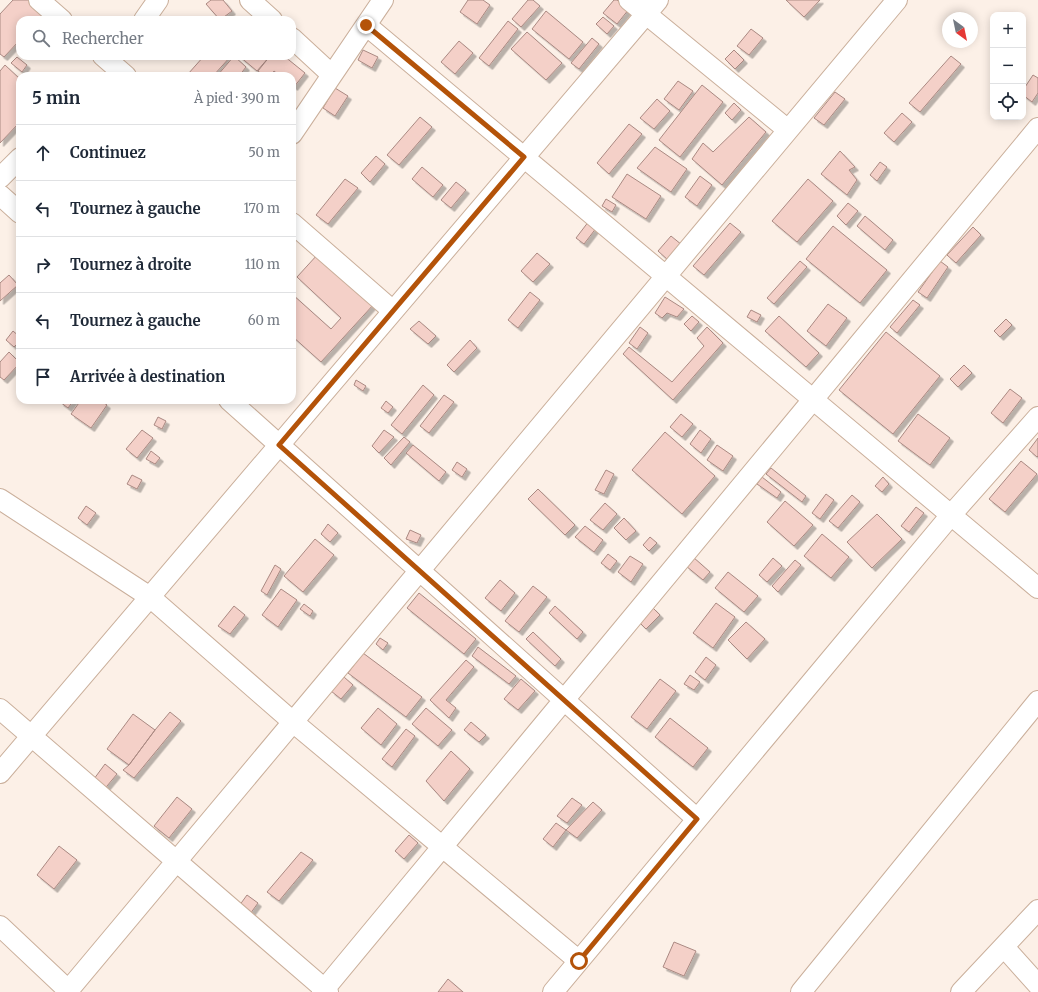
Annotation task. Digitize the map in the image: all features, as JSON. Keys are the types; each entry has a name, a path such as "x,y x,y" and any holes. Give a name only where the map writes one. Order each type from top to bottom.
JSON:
{"street":[{"path":"39,0 57,16"},
{"path":"147,16 158,0"},
{"path":"250,0 268,16"},
{"path":"296,128 383,0"},
{"path":"629,0 652,7 788,130"},
{"path":"0,926 69,992 176,861 897,0"},
{"path":"0,773 652,7"},
{"path":"366,25 1038,588"},
{"path":"296,42 332,75"},
{"path":"0,709 325,991 442,847 1038,128"},
{"path":"0,178 16,162"},
{"path":"0,195 16,209"},
{"path":"296,226 393,311"},
{"path":"233,404 697,819"},
{"path":"553,992 951,515 1038,417"},
{"path":"0,499 150,597 293,722 579,961"},
{"path":"801,992 1038,701"},
{"path":"961,992 1038,910"},
{"path":"1004,947 1038,985"}],"building":[{"path":"13,0 32,0 46,13 43,16 16,16 16,44 4,57 0,54 0,14"},
{"path":"211,0 223,0 232,11 225,16 216,16 206,4"},
{"path":"468,0 483,0 490,5 477,24 460,12"},
{"path":"528,0 533,0 540,6 521,27 512,19"},
{"path":"614,0 617,0 629,9 617,24 603,13"},
{"path":"786,0 820,0 804,17"},
{"path":"546,11 583,42 569,59 532,29"},
{"path":"603,17 614,26 607,34 596,24"},
{"path":"508,21 518,29 489,66 479,58"},
{"path":"751,29 763,38 749,55 737,46"},
{"path":"527,32 562,63 546,80 511,49"},
{"path":"592,38 599,44 579,69 571,63"},
{"path":"459,41 473,53 455,74 441,62"},
{"path":"363,50 378,57 372,68 358,60"},
{"path":"734,50 744,60 735,69 725,59"},
{"path":"951,56 961,64 920,112 909,103"},
{"path":"16,58 16,60 21,60 27,65 22,72 11,63"},
{"path":"200,60 227,60 217,72 190,72"},
{"path":"231,60 238,60 246,67 242,72 220,72"},
{"path":"244,60 267,60 257,71"},
{"path":"267,60 289,60 305,73 296,84 296,72 258,71"},
{"path":"5,65 16,75 16,126 0,143 0,71"},
{"path":"1033,75 1038,78 1038,93 1032,102 1026,97 1026,86"},
{"path":"678,81 693,91 679,110 664,99"},
{"path":"702,85 723,102 680,157 659,140"},
{"path":"335,88 348,96 335,116 323,108"},
{"path":"835,92 845,99 824,125 814,118"},
{"path":"657,99 670,111 654,129 640,118"},
{"path":"734,103 741,110 732,120 725,113"},
{"path":"902,113 912,122 894,142 884,133"},
{"path":"420,117 432,127 399,165 387,155"},
{"path":"749,117 766,132 722,185 692,159 703,143 713,152"},
{"path":"629,124 642,134 609,174 597,163"},
{"path":"655,147 687,169 671,192 637,168"},
{"path":"840,151 855,167 849,170 857,180 847,195 821,174"},
{"path":"376,156 385,164 370,182 361,173"},
{"path":"880,162 887,167 877,181 870,175"},
{"path":"422,167 443,185 433,197 412,179"},
{"path":"627,174 661,196 646,219 612,197"},
{"path":"700,176 712,185 697,206 685,197"},
{"path":"345,179 358,188 328,224 316,215"},
{"path":"808,179 833,201 797,242 772,221"},
{"path":"456,182 466,190 451,208 441,200"},
{"path":"606,199 616,205 612,212 602,206"},
{"path":"848,203 858,211 846,225 837,216"},
{"path":"865,216 893,240 885,250 857,226"},
{"path":"589,221 597,227 584,244 576,238"},
{"path":"730,223 741,232 704,275 693,266"},
{"path":"833,226 887,270 860,303 806,259"},
{"path":"973,227 981,235 956,263 947,255"},
{"path":"671,236 682,245 668,260 658,251"},
{"path":"537,253 550,264 533,282 521,271"},
{"path":"318,254 374,304 321,362 296,340 296,298 331,329 341,318 297,277"},
{"path":"800,261 807,267 774,304 767,298"},
{"path":"940,261 948,267 927,298 918,292"},
{"path":"9,275 16,283 16,287 0,301 0,283"},
{"path":"530,292 540,300 518,328 508,320"},
{"path":"665,297 684,309 677,317 667,313 662,318 655,313"},
{"path":"913,300 920,305 897,333 890,327"},
{"path":"828,304 847,318 826,346 807,331"},
{"path":"751,310 761,315 757,322 747,317"},
{"path":"692,316 699,322 691,331 684,324"},
{"path":"779,316 819,353 806,367 765,331"},
{"path":"1006,319 1012,325 1000,337 994,331"},
{"path":"419,321 436,336 428,344 410,329"},
{"path":"640,327 648,333 637,349 629,343"},
{"path":"707,327 723,343 673,400 623,354 629,347 672,382 704,346 697,338"},
{"path":"13,331 16,334 16,345 14,347 6,340"},
{"path":"886,332 940,376 893,434 839,390"},
{"path":"470,340 477,348 454,372 447,365"},
{"path":"9,352 16,359 16,367 4,380 0,377 0,362"},
{"path":"964,365 972,373 958,387 950,379"},
{"path":"356,380 366,386 363,391 354,385"},
{"path":"423,385 434,395 402,434 391,425"},
{"path":"1010,389 1022,398 1003,423 991,413"},
{"path":"444,395 454,402 429,433 420,426"},
{"path":"386,401 393,407 388,413 381,408"},
{"path":"63,404 71,404 68,408"},
{"path":"78,404 107,405 91,428 71,414"},
{"path":"681,414 693,424 682,437 670,427"},
{"path":"918,414 950,438 930,465 898,441"},
{"path":"158,417 166,421 162,429 154,425"},
{"path":"142,430 153,438 137,458 126,449"},
{"path":"384,430 394,437 379,453 372,446"},
{"path":"700,430 711,439 701,453 690,444"},
{"path":"665,432 715,476 682,514 632,470"},
{"path":"404,437 410,442 391,465 384,458"},
{"path":"1038,438 1038,456 1037,457 1029,450"},
{"path":"413,445 446,472 439,481 406,453"},
{"path":"717,445 733,456 723,471 707,460"},
{"path":"151,451 160,458 155,464 146,459"},
{"path":"1021,461 1037,474 1005,512 989,499"},
{"path":"457,462 467,469 462,477 452,470"},
{"path":"771,468 806,496 802,502 766,474"},
{"path":"606,470 614,474 604,494 595,490"},
{"path":"132,475 142,480 137,489 127,484"},
{"path":"762,477 781,492 777,498 757,484"},
{"path":"883,477 889,484 882,492 875,486"},
{"path":"538,489 575,525 565,535 528,499"},
{"path":"826,494 834,500 820,519 812,513"},
{"path":"852,495 860,502 838,528 829,521"},
{"path":"785,501 813,525 794,546 767,522"},
{"path":"605,503 617,514 603,530 590,520"},
{"path":"86,506 96,513 87,525 78,518"},
{"path":"916,507 924,513 909,532 901,526"},
{"path":"877,514 902,539 872,568 847,542"},
{"path":"624,518 636,531 626,540 614,528"},
{"path":"328,524 338,533 330,542 321,534"},
{"path":"585,526 603,540 594,552 575,537"},
{"path":"410,530 421,535 417,543 406,539"},
{"path":"822,534 849,557 831,578 804,556"},
{"path":"650,537 657,543 649,551 643,545"},
{"path":"315,539 334,555 303,592 284,576"},
{"path":"608,554 617,561 610,570 601,563"},
{"path":"630,556 643,564 631,582 618,572"},
{"path":"693,557 710,572 703,580 686,566"},
{"path":"773,558 782,566 767,582 759,575"},
{"path":"795,560 801,565 778,592 772,586"},
{"path":"275,565 281,569 267,595 261,591"},
{"path":"728,572 758,596 744,612 715,588"},
{"path":"500,580 515,593 501,611 485,598"},
{"path":"533,586 547,597 519,632 505,621"},
{"path":"281,589 297,600 278,627 262,615"},
{"path":"419,593 476,639 464,654 407,608"},
{"path":"716,603 735,617 713,648 693,633"},
{"path":"304,604 313,611 310,616 300,609"},
{"path":"234,606 245,615 230,634 218,626"},
{"path":"555,606 583,632 577,639 549,613"},
{"path":"652,607 660,615 646,629 638,621"},
{"path":"746,622 765,639 747,659 728,640"},
{"path":"533,632 561,659 555,666 526,639"},
{"path":"380,638 388,643 383,650 376,644"},
{"path":"478,647 516,676 509,684 472,656"},
{"path":"363,653 422,697 406,717 348,673"},
{"path":"706,657 716,665 705,680 695,672"},
{"path":"466,660 474,667 446,700 456,708 449,718 430,700"},
{"path":"690,675 700,682 694,690 684,684"},
{"path":"344,677 353,685 341,699 331,691"},
{"path":"521,679 535,691 518,710 504,699"},
{"path":"660,679 676,691 647,729 631,717"},
{"path":"378,708 397,724 381,745 361,728"},
{"path":"426,708 452,730 438,746 412,724"},
{"path":"170,712 181,721 134,778 123,770 129,765"},
{"path":"133,714 155,730 129,765 107,749"},
{"path":"670,718 708,748 693,767 655,737"},
{"path":"471,722 486,735 479,742 464,730"},
{"path":"406,729 415,736 392,767 382,759"},
{"path":"451,751 470,769 444,801 426,781"},
{"path":"105,764 117,774 102,792 91,783"},
{"path":"177,797 192,809 169,838 154,826"},
{"path":"572,798 582,805 567,823 557,816"},
{"path":"593,802 602,810 577,838 566,830"},
{"path":"556,823 566,830 553,847 543,839"},
{"path":"409,835 418,843 404,859 395,851"},
{"path":"59,846 77,860 54,889 37,875"},
{"path":"301,852 313,860 279,901 267,892"},
{"path":"247,895 258,903 250,914 239,906"},
{"path":"674,942 696,951 684,976 663,967"},
{"path":"448,979 463,992 438,992"}],"route":[{"path":"366,25 524,157 279,445 697,819 579,961"}]}
